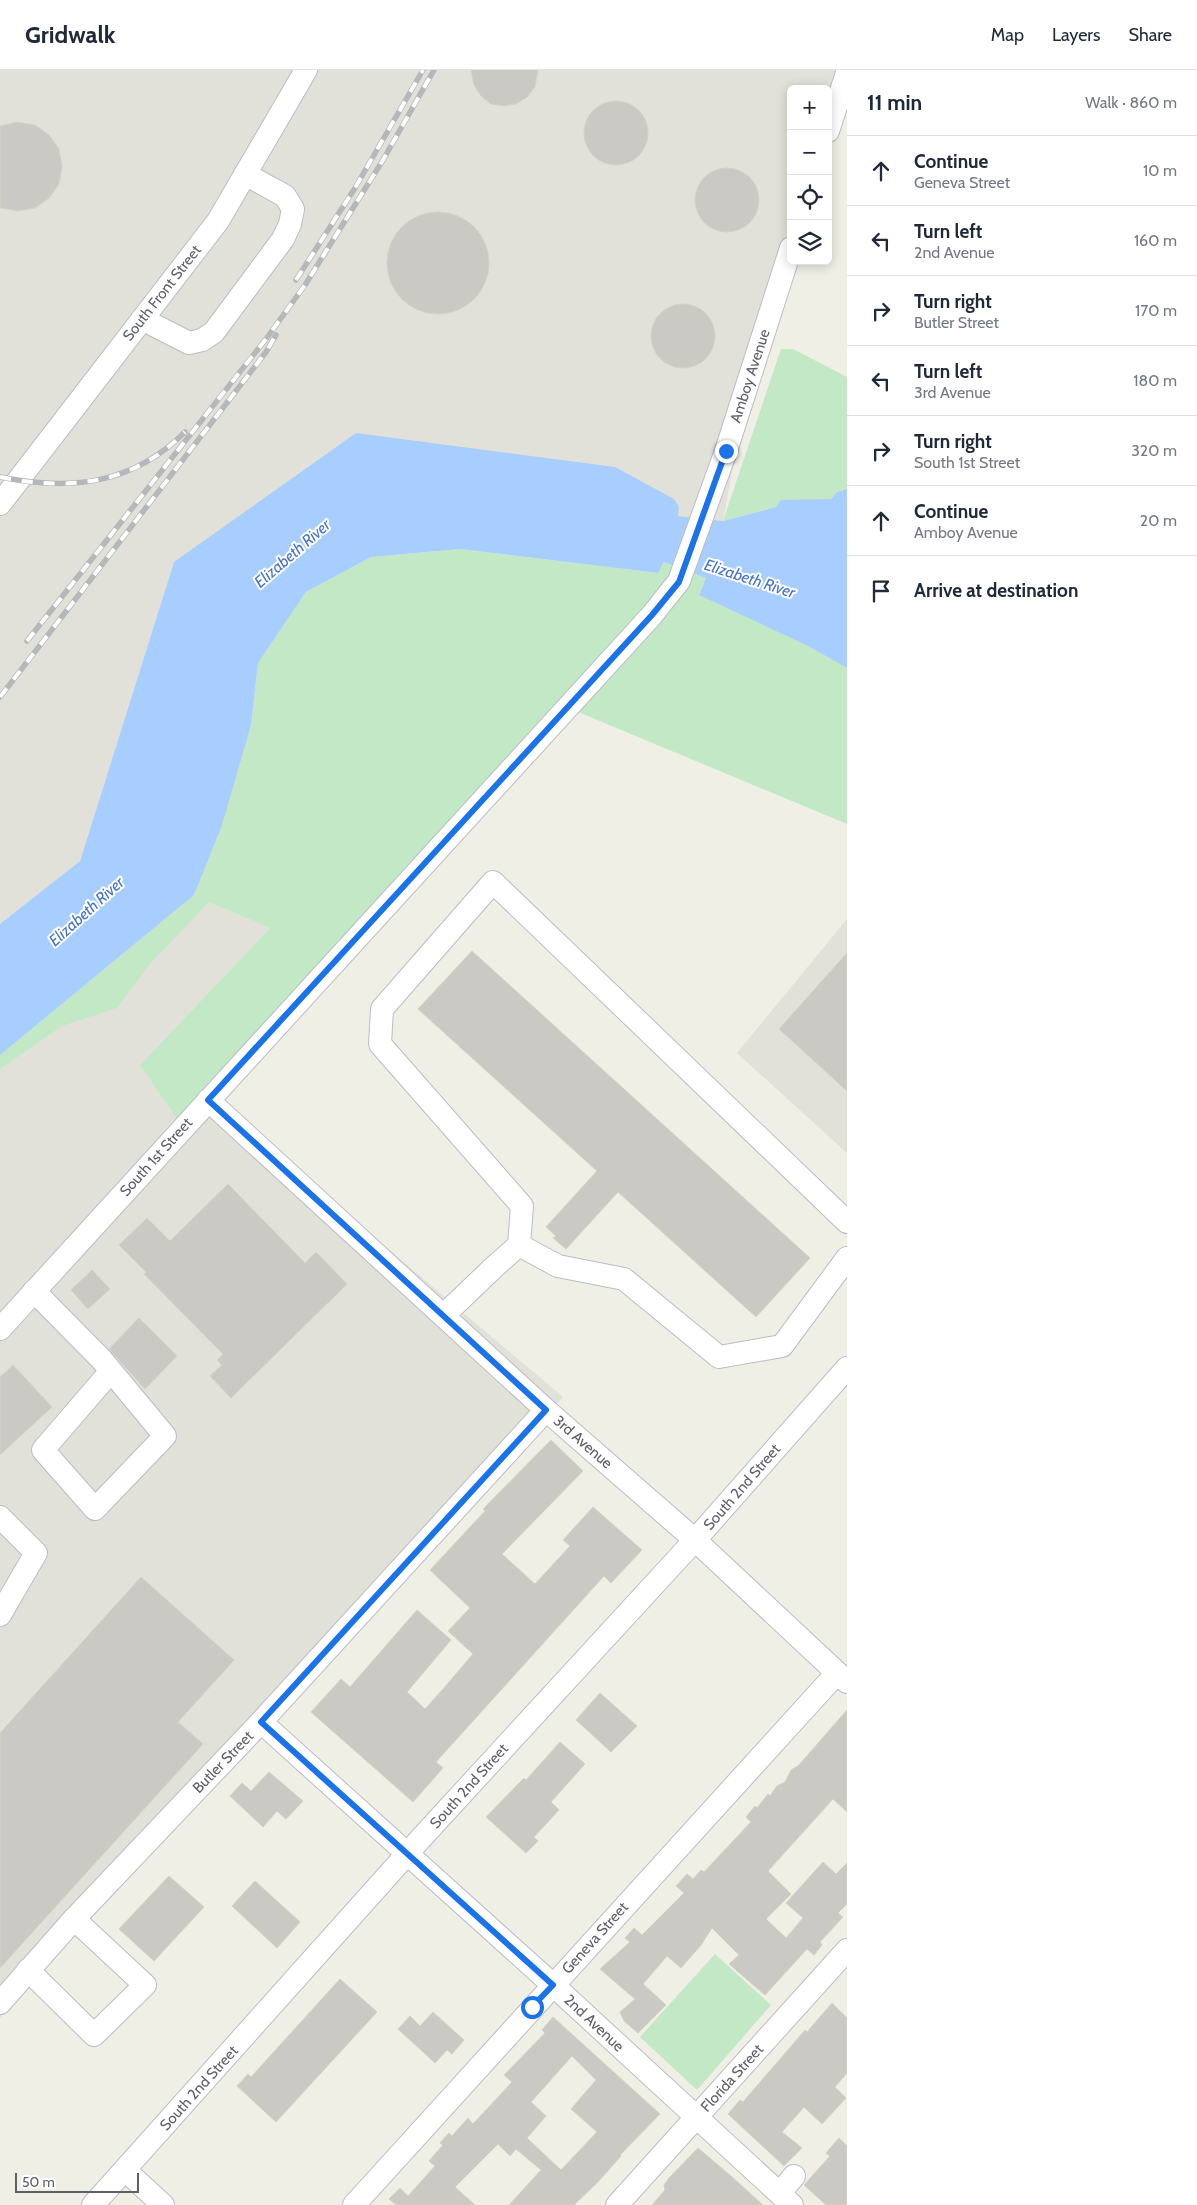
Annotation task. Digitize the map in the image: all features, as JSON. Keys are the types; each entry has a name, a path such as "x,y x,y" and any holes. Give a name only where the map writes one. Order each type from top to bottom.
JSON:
{"street":[{"name":"South Front Street","path":"0,504 218,221 306,70"},
{"path":"828,130 847,73"},
{"path":"142,319 189,343 202,340 214,332 283,239 290,224 293,209 286,196 245,174"},
{"name":"Amboy Avenue","path":"706,502 726,451 787,260"},
{"name":"South 1st Street","path":"0,1329 652,615 679,582 706,502"},
{"path":"444,1315 492,1268 520,1246 522,1206 380,1044 382,1009 493,882 847,1222"},
{"name":"3rd Avenue","path":"208,1100 546,1410 695,1540 843,1675"},
{"path":"520,1246 558,1266 624,1279 719,1357 782,1346 847,1258"},
{"path":"34,1291 111,1371 165,1436 95,1509 44,1450 111,1371"},
{"name":"South 2nd Street","path":"93,2205 407,1854 695,1540 847,1368"},
{"name":"Butler Street","path":"0,2003 74,1919 261,1722 546,1410"},
{"path":"0,1517 36,1553 0,1615"},
{"name":"Geneva Street","path":"354,2205 553,1985 843,1675"},
{"name":"2nd Avenue","path":"261,1722 553,1985 786,2199"},
{"path":"28,1970 94,2035 145,1985 74,1919"},
{"name":"Florida Street","path":"617,2205 847,1950"},
{"path":"125,2170 163,2205"},
{"path":"786,2199 794,2176"}],"shaded area":[{"path":"0,70 847,70 832,113 832,85 787,85 787,245 758,329 723,521 677,516 174,562 80,861 0,924"},
{"path":"194,895 270,928 141,1064 206,1095 563,1397 0,2018 0,1055"},
{"path":"847,919 847,1153 737,1053"}],"green space":[{"path":"781,349 793,349 847,377 847,489 837,492 831,499 776,507 723,521"},
{"path":"460,549 658,573 664,562 706,578 699,594 806,645 847,668 847,824 566,707 180,1123 140,1065 270,928 209,902 149,965 117,1008 62,1026 0,1069 0,1055 194,895 251,725 258,663 306,592 371,557"},
{"path":"715,1954 771,2005 697,2090 640,2037"}],"water":[{"name":"Elizabeth River","path":"356,433 615,467 674,499 679,507 678,516 723,521 776,507 781,500 831,499 837,492 847,489 847,668 806,645 699,595 706,578 664,562 658,573 460,549 371,557 306,592 258,663 251,725 222,825 194,895 0,1055 0,924 80,861 174,562"}],"building":[{"path":"471,70 538,70 535,87 527,97 516,104 504,106 491,104 481,96 474,85"},
{"path":"610,101 622,101 639,110 646,121 648,133 646,145 639,156 622,165 610,165 598,160 589,151 584,139 584,127 589,115 598,106"},
{"path":"17,122 35,125 49,135 59,149 62,166 59,184 49,198 35,208 18,211 0,208 0,126"},
{"path":"721,168 733,168 750,177 757,188 759,200 757,212 750,223 733,232 721,232 709,227 700,218 695,206 695,194 700,182 709,173"},
{"path":"438,212 458,216 474,227 485,243 489,263 485,283 474,299 458,310 438,314 418,310 402,299 391,283 387,263 391,243 402,227 418,216"},
{"path":"677,304 689,304 706,313 713,324 715,336 713,348 706,359 689,368 677,368 665,363 656,354 651,342 651,330 656,318 665,309"},
{"path":"472,951 810,1258 756,1317 618,1192 566,1249 553,1238 556,1236 546,1227 597,1171 418,1009"},
{"path":"847,953 847,1091 779,1029"},
{"path":"228,1184 305,1263 316,1252 347,1284 231,1398 210,1376 222,1365 217,1360 223,1354 144,1274 146,1272 119,1245 147,1218 170,1241"},
{"path":"92,1270 110,1289 88,1309 71,1290"},
{"path":"139,1318 177,1356 145,1389 109,1349"},
{"path":"13,1365 52,1407 0,1455 0,1377"},
{"path":"551,1440 583,1471 502,1554 535,1584 570,1546 563,1540 593,1507 642,1550 611,1583 604,1576 436,1762 443,1768 413,1802 311,1712 341,1679 350,1687 417,1610 451,1640 407,1692 425,1709 443,1689 473,1654 448,1631 470,1608 430,1570 485,1511 483,1509"},
{"path":"141,1577 234,1660 178,1722 203,1744 0,1968 0,1733"},
{"path":"600,1693 637,1726 611,1752 576,1720"},
{"path":"847,1710 847,1812 833,1799 768,1871 791,1894 766,1919 786,1938 803,1918 786,1903 823,1862 836,1874 847,1863 847,1904 838,1913 843,1917 820,1942 822,1945 814,1955 807,1949 765,1995 729,1964 739,1955 712,1928 701,1945 681,1968 667,1956 643,1984 666,2005 638,2033 624,2021 620,2012 635,1999 600,1969 630,1942 625,1938 634,1928 642,1935 684,1893 676,1886 687,1874 693,1879 701,1870 704,1872 751,1822 746,1817 755,1806 757,1808 768,1794 770,1796 777,1786 785,1782 791,1770 798,1766"},
{"path":"560,1742 585,1764 551,1802 559,1810 534,1837 538,1841 526,1853 486,1817 524,1778 526,1780"},
{"path":"269,1772 303,1801 286,1819 277,1811 263,1827 230,1796 242,1783 251,1791"},
{"path":"169,1876 204,1907 154,1961 119,1929"},
{"path":"255,1881 300,1922 277,1948 232,1906"},
{"path":"340,1979 377,2012 276,2122 237,2086 248,2074 251,2077"},
{"path":"832,2003 847,2018 847,2073 835,2087 846,2098 822,2124 804,2107 782,2132 802,2148 784,2166 728,2114 740,2100 743,2102 805,2030 807,2032"},
{"path":"433,2012 464,2040 452,2054 447,2050 435,2063 398,2029 410,2016 420,2026"},
{"path":"553,2017 660,2114 620,2155 598,2182 574,2205 509,2205 541,2170 516,2149 510,2156 498,2144 455,2187 475,2205 396,2205 389,2199 400,2188 408,2196 435,2166 429,2161 443,2145 440,2143 449,2133 452,2136 468,2118 473,2124 512,2082 504,2075 545,2033 542,2030","holes":["572,2056 596,2080 571,2109 597,2132 561,2170 527,2138 546,2116 531,2102"]},
{"path":"839,2138 847,2146 847,2205 826,2205 804,2185 830,2156 826,2153"},
{"path":"698,2148 763,2205 652,2205 665,2190 664,2185 669,2178"}],"railway":[{"path":"296,280 355,188 423,70"},
{"path":"27,641 266,339 305,285 383,160 434,70"},
{"path":"0,697 266,352 276,335"},
{"path":"0,477 51,483 99,480 122,473 144,463 165,450 185,432"}],"route":[{"path":"532,2007 553,1985 261,1722 546,1410 208,1100 652,615 679,582 706,502 726,451"}]}
